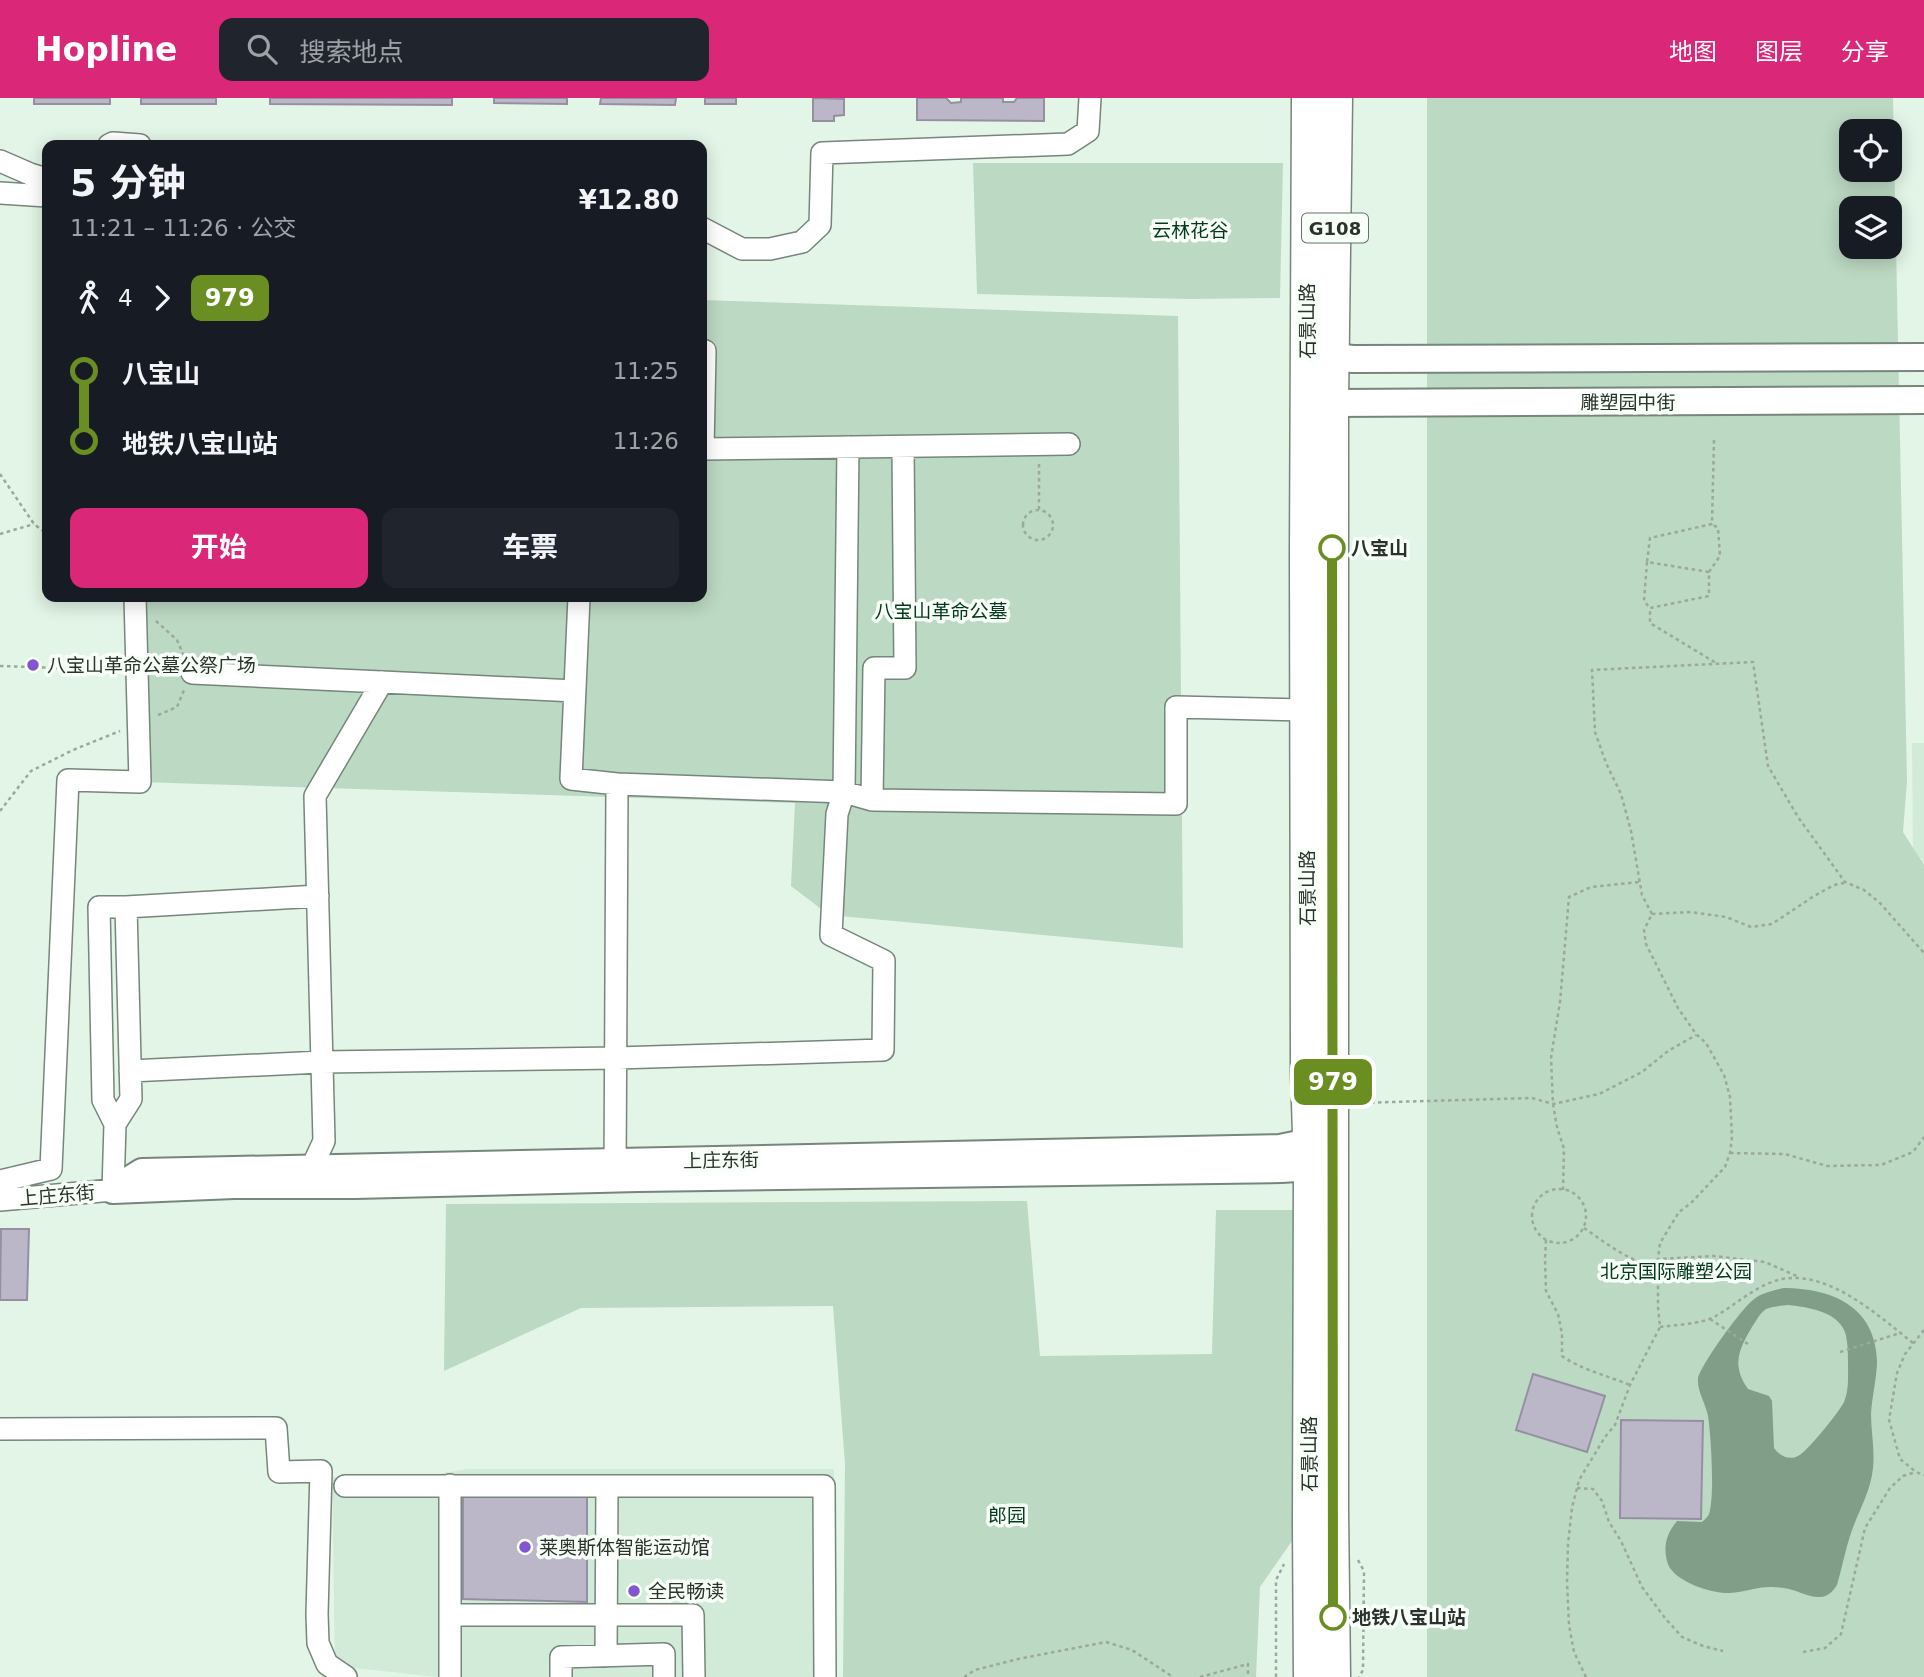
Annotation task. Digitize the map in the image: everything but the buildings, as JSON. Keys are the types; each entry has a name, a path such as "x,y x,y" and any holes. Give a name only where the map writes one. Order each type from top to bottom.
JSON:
{"highway":[{"name":"石景山路","path":"1308,98 1307,1072 1321,1154 1332,1510 1334,1677"},
{"name":"石景山路","path":"1310,1677 1308,1526 1321,1154 1333,1104 1332,403 1336,98"}],"main road":[{"path":"1333,357 1924,357"},
{"path":"1896,357 1896,400"},
{"name":"雕塑园中街","path":"1332,403 1924,400"},
{"name":"上庄东街","path":"113,1190 234,1185 355,1185 615,1170 1280,1148 1321,1154"},
{"name":"上庄东街","path":"113,1190 142,1172 255,1168 615,1170"}],"street":[{"path":"707,232 742,249 770,249 802,242 820,225 822,153 1068,145 1088,131 1090,98"},
{"path":"0,161 42,178"},
{"path":"0,193 42,196"},
{"path":"707,449 1069,444"},
{"path":"130,1071 321,1062 617,1058 883,1050 884,961 831,934 837,814 844,792 848,447"},
{"path":"872,800 874,668 905,668 903,447"},
{"path":"0,1181 51,1169 68,780 140,782 135,602"},
{"path":"579,602 571,779 617,784 844,792 872,800 1176,804 1176,707 1307,710"},
{"path":"192,673 575,691"},
{"path":"311,1169 324,1141 315,796 382,682"},
{"path":"615,1170 617,784"},
{"path":"113,1190 115,1124 103,1100 99,907 318,896"},
{"path":"115,1124 131,1099 126,907"},
{"name":"上庄东街","path":"0,1200 113,1190"},
{"path":"0,1429 276,1428 279,1472 321,1471 318,1643 327,1664 345,1677"},
{"path":"450,1485 450,1677"},
{"path":"345,1486 824,1486 825,1677"},
{"path":"606,1656 607,1486"},
{"path":"451,1615 693,1615 694,1677"},
{"path":"561,1677 561,1657 664,1654 664,1677"}],"path":[{"path":"1712,524 1713,440"},
{"path":"1039,444 1039,510"},
{"path":"0,474 34,524 42,530"},
{"path":"1039,510 1050,516 1053,526 1046,538 1036,540 1027,537 1022,523 1027,514 1039,510"},
{"path":"0,534 34,524"},
{"path":"1650,608 1709,596 1709,572 1720,556 1718,528 1712,524 1650,538 1644,601 1650,608 1650,623 1717,664"},
{"path":"1647,562 1709,572"},
{"path":"0,811 31,771 73,750 177,707 192,673 177,640 137,602"},
{"path":"1652,914 1642,895 1631,831 1621,794 1595,732 1592,670 1753,662 1768,766 1798,817 1845,882 1864,890 1880,903 1924,953"},
{"path":"0,666 192,673"},
{"path":"1563,1190 1564,1149 1553,1104 1550,1058 1560,1002 1569,897 1591,887 1640,882"},
{"path":"1652,914 1691,912 1726,917 1751,926 1772,924 1814,896 1845,882"},
{"path":"1586,1677 1574,1652 1567,1592 1568,1544 1572,1508 1579,1480 1615,1425 1630,1385 1660,1327 1658,1259 1661,1243 1679,1212 1691,1203 1724,1167 1730,1153 1732,1137 1730,1097 1724,1075 1706,1043 1696,1034 1678,1008 1646,944 1644,930 1652,914"},
{"path":"1333,1104 1532,1098 1553,1104 1599,1094 1642,1072 1668,1051 1696,1034"},
{"path":"1730,1153 1785,1154 1827,1167 1881,1165 1913,1152 1924,1137"},
{"path":"1554,1190 1571,1192 1583,1204 1586,1220 1584,1228 1572,1240 1564,1243 1546,1240 1534,1226 1532,1217 1538,1200 1554,1190"},
{"path":"1584,1228 1612,1245 1621,1254 1647,1265 1658,1259 1713,1256 1765,1262 1849,1295 1913,1343"},
{"path":"1546,1240 1546,1291 1558,1314 1562,1356 1575,1366 1630,1385"},
{"path":"1660,1327 1710,1319 1769,1283 1788,1277 1803,1278"},
{"path":"1710,1319 1747,1343"},
{"path":"1924,1330 1913,1343 1897,1373 1889,1419 1900,1460 1924,1475"},
{"path":"1840,1352 1900,1333"},
{"path":"1803,1652 1825,1647 1841,1634 1865,1528 1890,1488 1903,1476 1916,1472"},
{"path":"1577,1488 1593,1489 1602,1501 1609,1522 1642,1587 1682,1637 1723,1651"},
{"path":"1276,1677 1276,1580 1288,1558"},
{"path":"964,1677 975,1670 1018,1659 1105,1642 1132,1650 1173,1677"},
{"path":"1200,1677 1248,1664 1248,1677"}],"shaded area":[{"path":"1912,743 1924,743 1924,862 1913,862"},
{"path":"1783,1288 1818,1292 1847,1304 1859,1313 1874,1341 1877,1360 1871,1414 1874,1454 1872,1477 1851,1533 1837,1585 1823,1597 1775,1587 1730,1593 1713,1591 1693,1585 1676,1575 1670,1568 1665,1550 1671,1530 1677,1521 1702,1522 1709,1515 1711,1505 1710,1437 1708,1416 1698,1384 1700,1372 1748,1305 1767,1292","holes":["1788,1305 1821,1311 1835,1319 1845,1332 1848,1352 1848,1379 1844,1402 1808,1448 1791,1458 1781,1455 1774,1448 1772,1401 1769,1396 1748,1389 1738,1365 1744,1343 1762,1313 1766,1309"]},
{"path":"468,1469 834,1469 836,1677 438,1677 335,1666 332,1477 418,1477"}],"green space":[{"name":"北京国际雕塑公园","path":"1427,98 1893,98 1893,119 1839,119 1839,182 1895,182 1895,196 1839,196 1839,259 1896,259 1907,781 1903,832 1924,865 1924,1677 1427,1677"},
{"name":"云林花谷","path":"973,163 1283,163 1280,298 1190,299 977,294"},
{"name":"八宝山革命公墓","path":"707,300 1178,316 1183,948 829,915 791,886 795,803 140,782 135,602 707,602"},
{"name":"郎园","path":"1027,1201 1040,1356 1212,1354 1216,1210 1298,1210 1294,1538 1260,1587 1256,1677 843,1677 845,1464 833,1306 581,1308 444,1371 446,1204"}],"bus line":[{"name":"979","path":"1332,548 1333,1617"}],"place":[{"name":"八宝山","path":"1332,548"},
{"name":"八宝山革命公墓公祭广场","path":"33,665"},
{"name":"莱奥斯体智能运动馆","path":"525,1547"},
{"name":"全民畅读","path":"634,1591"},
{"name":"地铁八宝山站","path":"1333,1617"}]}
